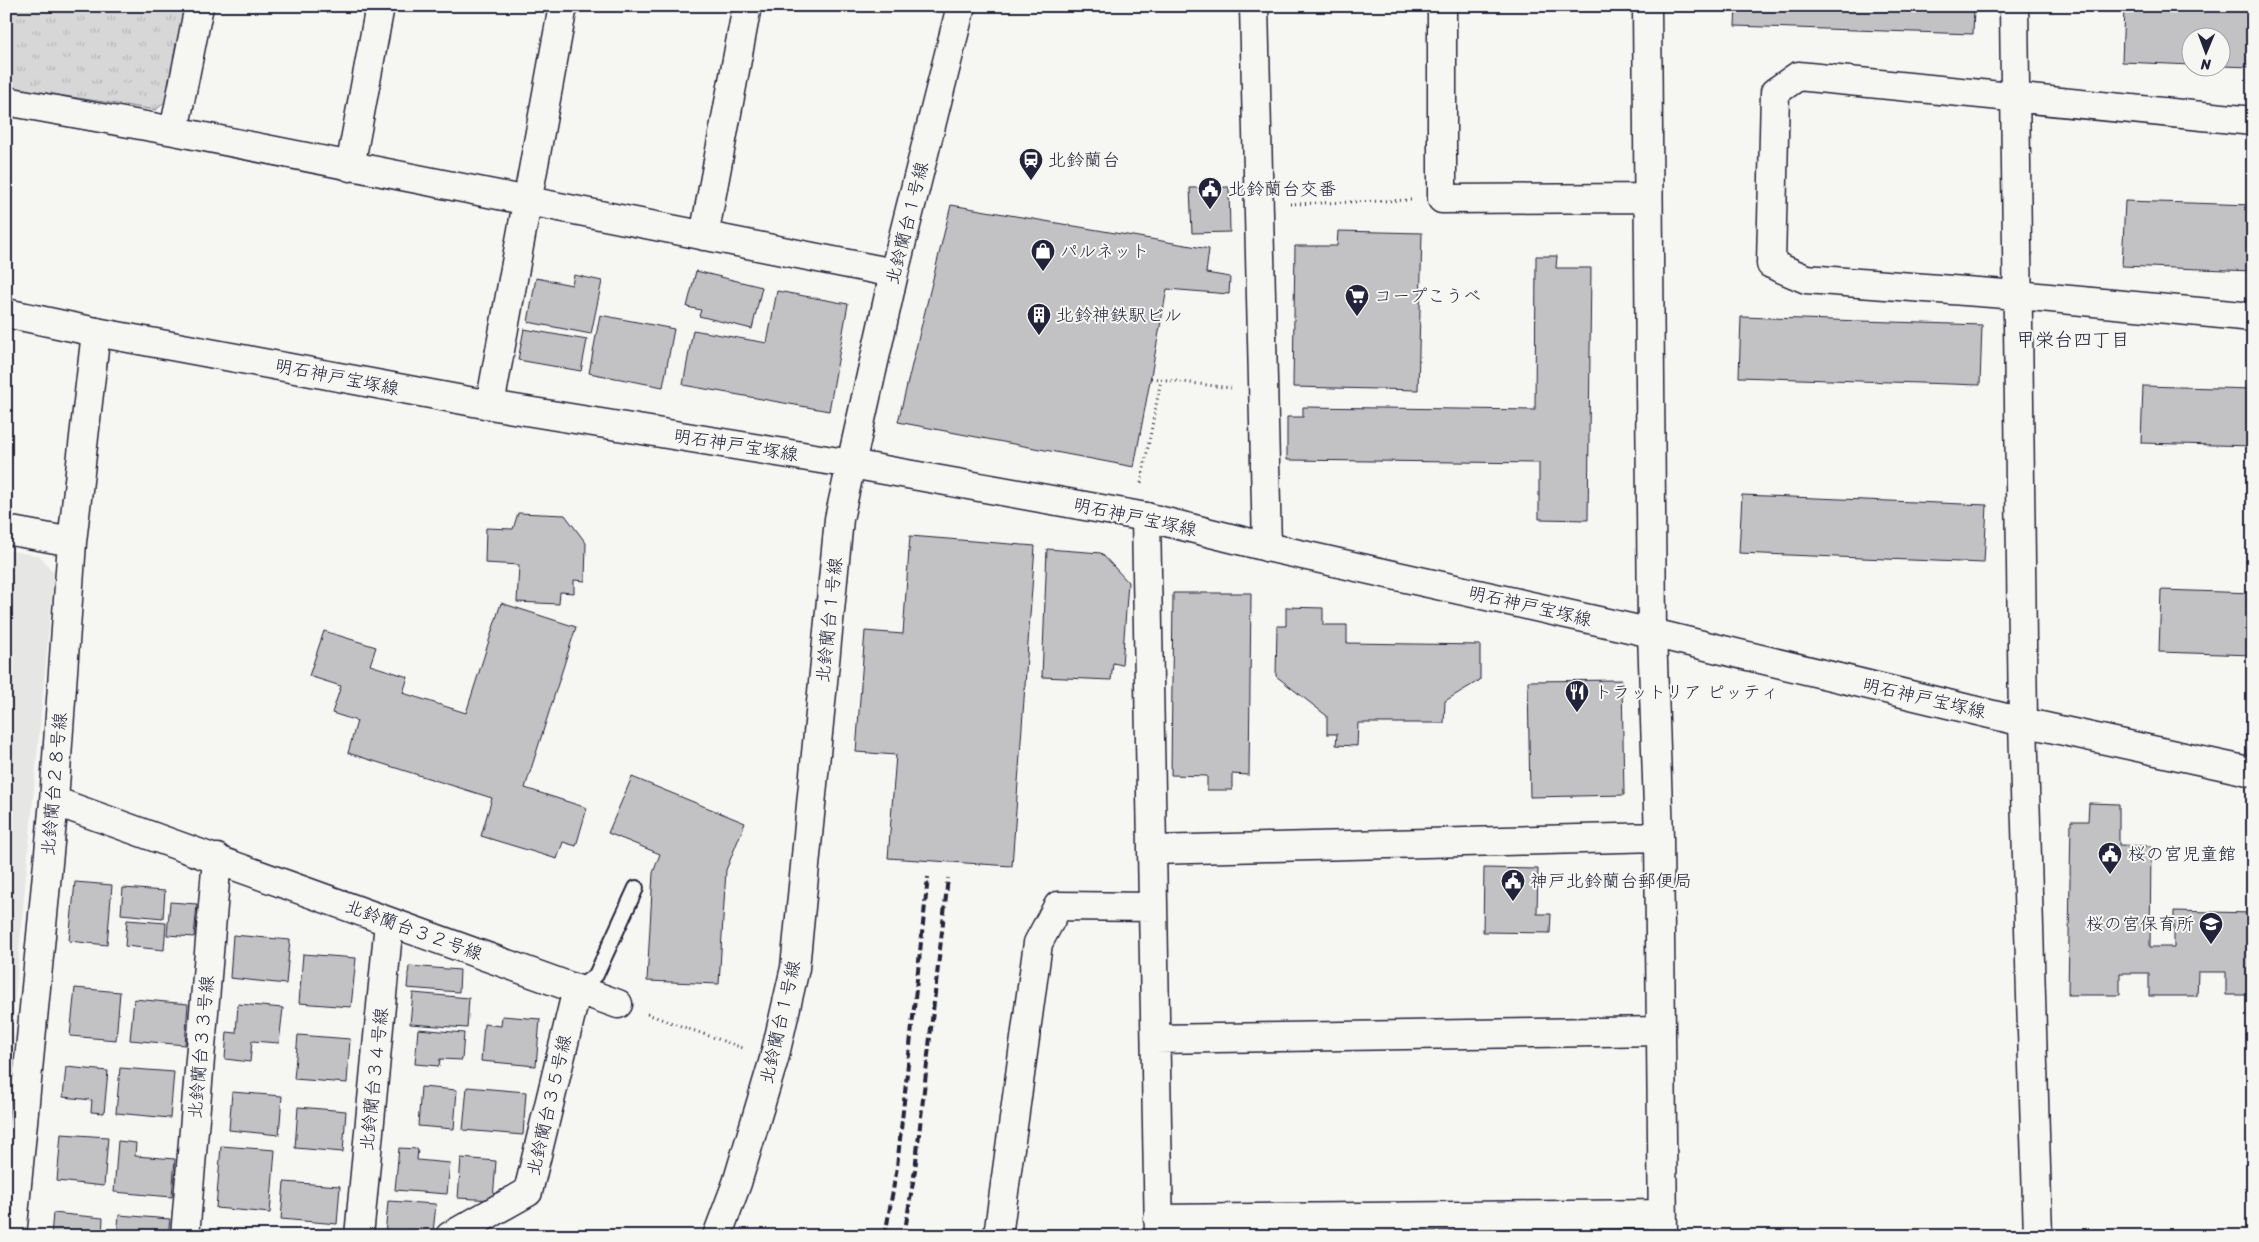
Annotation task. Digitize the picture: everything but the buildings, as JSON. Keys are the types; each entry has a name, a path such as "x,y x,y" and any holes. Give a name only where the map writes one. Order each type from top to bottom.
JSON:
{"street":[{"path":"174,131 199,6"},
{"path":"350,167 380,6"},
{"path":"490,405 564,6"},
{"path":"704,236 747,6"},
{"name":"北鈴蘭台１号線","path":"717,1236 737,1182 774,1059 795,968 839,519 894,273 961,6"},
{"path":"1254,6 1267,547"},
{"path":"1442,6 1442,199 1648,198"},
{"path":"1146,517 1158,1227 1662,1225 1659,837 1652,633 1646,6"},
{"path":"2014,6 2023,722 2038,1236"},
{"path":"2253,121 1798,76 1774,92 1771,264 1806,279 2018,295 2253,317"},
{"path":"6,101 174,131 894,273"},
{"name":"明石神戸宝塚線","path":"6,313 96,332 490,405 851,464 1146,517 1267,547 1652,633 2023,722 2253,772"},
{"name":"北鈴蘭台２８号線","path":"12,1236 16,1093 54,801 72,542 96,332"},
{"path":"6,530 72,542"},
{"name":"北鈴蘭台３２号線","path":"54,801 217,858 618,1004"},
{"path":"1153,850 1659,837"},
{"name":"北鈴蘭台３３号線","path":"185,1236 217,858"},
{"path":"998,1236 1038,943 1058,906 1153,907"},
{"name":"北鈴蘭台３４号線","path":"359,1236 389,922"},
{"name":"北鈴蘭台３５号線","path":"450,1236 528,1192 576,989"},
{"path":"1156,1039 1661,1031"}],"lane":[{"path":"576,989 596,975 636,888"}],"path":[{"path":"1259,204 1442,199"},
{"path":"1151,378 1237,389"},
{"path":"1141,484 1161,380"},
{"path":"618,1004 774,1059"}],"shaded area":[{"path":"6,550 40,556 54,573 9,1060 6,1062"}],"green space":[{"path":"6,6 186,6 168,99 156,110 6,87"}],"railway":[{"path":"885,1236 897,1167 928,877"},
{"path":"904,1236 915,1170 948,878"}],"place":[{"name":"北鈴蘭台","path":"1031,181"},
{"name":"北鈴蘭台交番","path":"1210,210"},
{"name":"パルネット","path":"1043,272"},
{"name":"コープこうべ","path":"1357,317"},
{"name":"北鈴神鉄駅ビル","path":"1039,336"},
{"name":"トラットリア ピッティ","path":"1577,713"},
{"name":"桜の宮児童館","path":"2110,875"},
{"name":"神戸北鈴蘭台郵便局","path":"1513,902"},
{"name":"桜の宮保育所","path":"2211,945"}],"district":[{"name":"甲栄台四丁目","path":"2073,339"}]}
